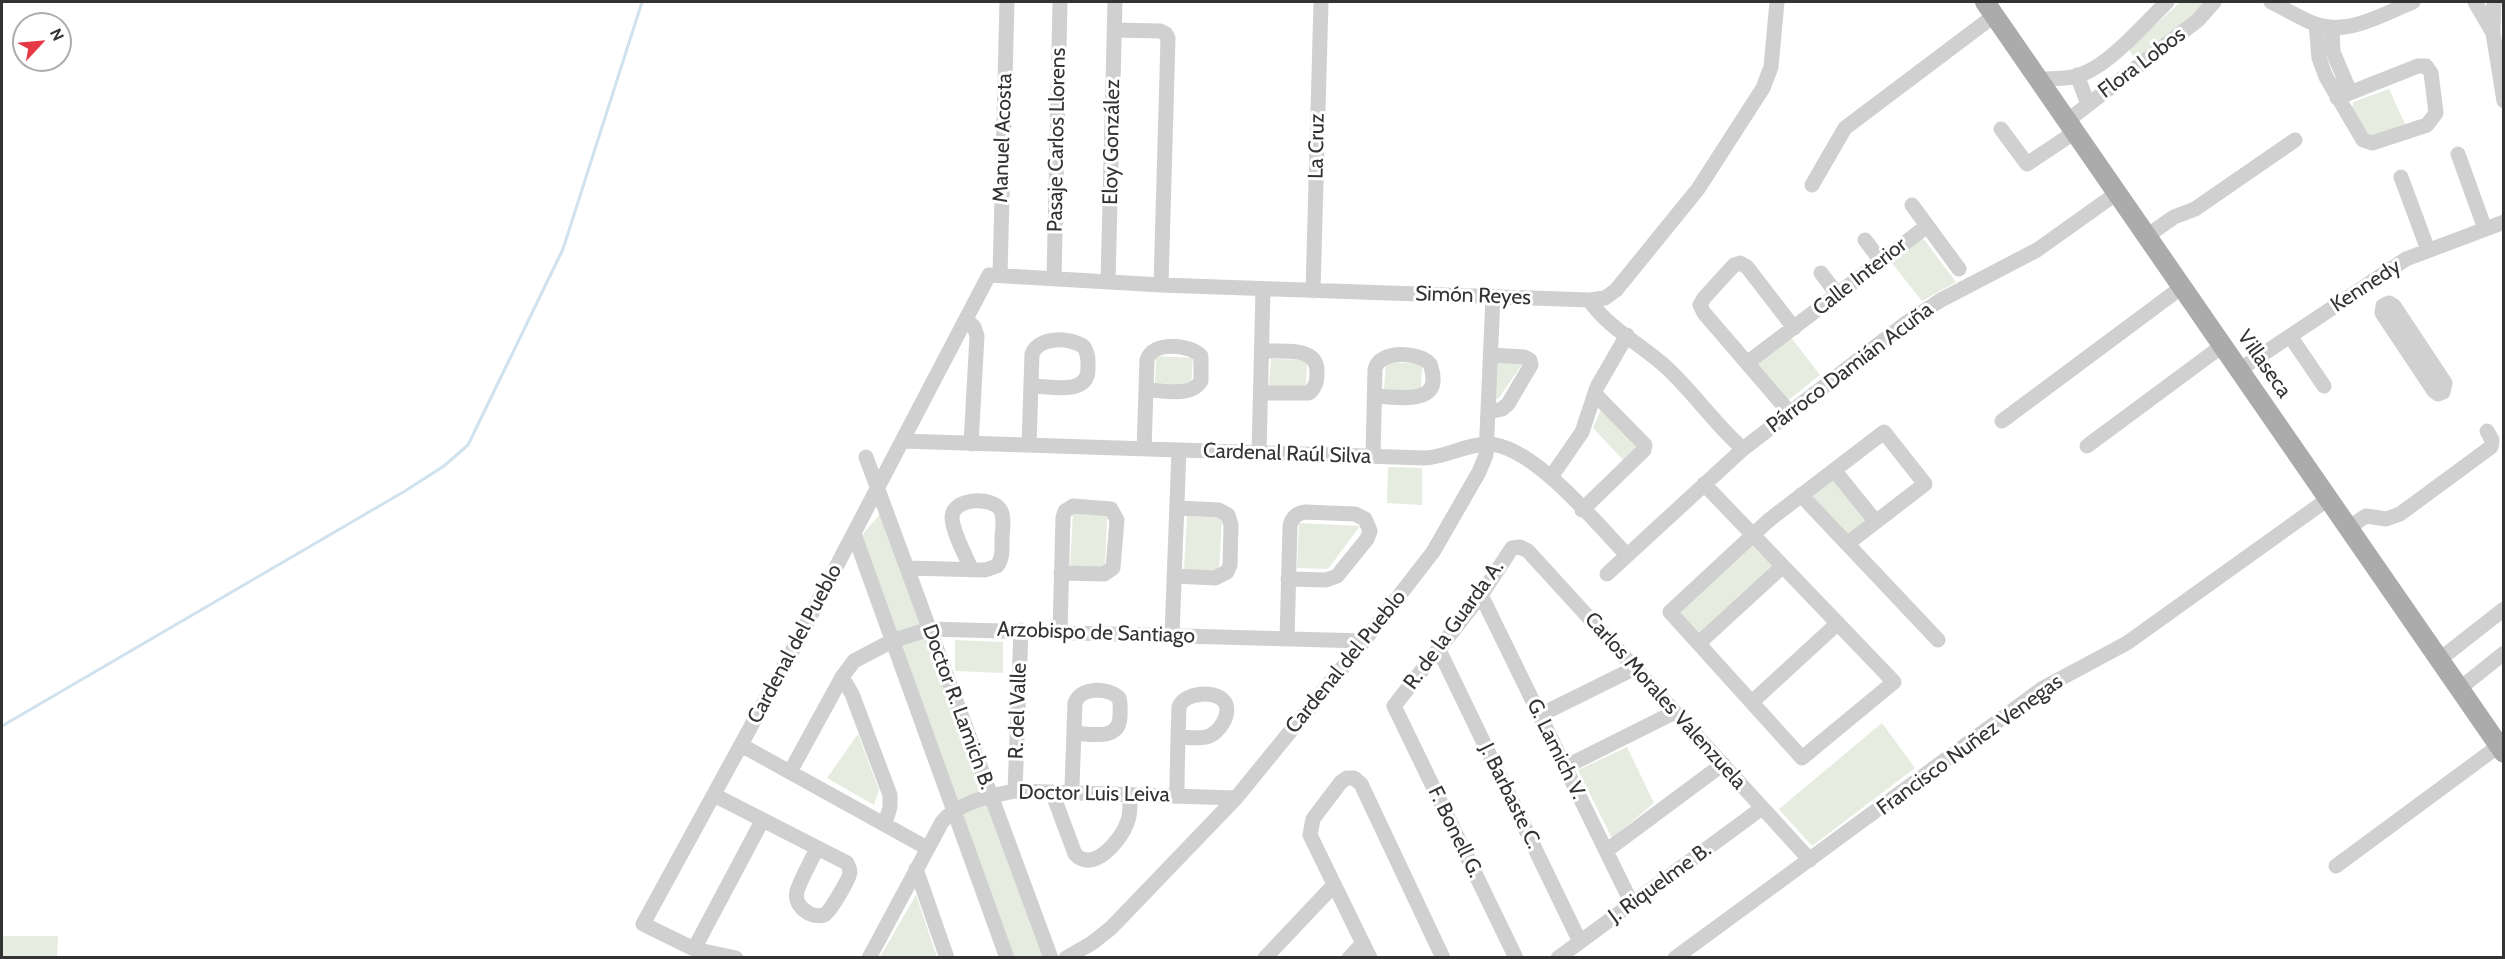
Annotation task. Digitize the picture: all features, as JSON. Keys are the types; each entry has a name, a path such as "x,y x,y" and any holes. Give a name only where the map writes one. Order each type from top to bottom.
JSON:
{"main road":[{"name":"Villaseca","path":"1990,8 2459,689 2502,747"}],"street":[{"name":"Manuel Acosta","path":"995,275 1007,2"},
{"name":"Pasaje Carlos Llorens","path":"1054,279 1060,2"},
{"name":"Eloy González","path":"1108,282 1114,2"},
{"name":"La Cruz","path":"1313,291 1321,2"},
{"name":"Simón Reyes","path":"995,275 1161,285 1600,299 1613,293 1672,222 1709,173 1763,88 1771,67 1777,2"},
{"name":"Flora Lobos","path":"2038,79 2078,75 2100,64 2167,2"},
{"name":"Flora Lobos","path":"2001,129 2027,164 2071,126 2088,104 2132,73 2198,20 2214,2"},
{"path":"2271,2 2316,24 2332,27 2363,22 2413,2"},
{"path":"2475,2 2499,39"},
{"path":"2494,2 2504,100"},
{"path":"1812,185 1840,136 1849,125 1990,8"},
{"path":"2316,24 2321,66 2344,95"},
{"path":"2332,27 2333,52 2344,95 2363,140 2368,143 2427,125 2436,112 2431,73 2426,66 2418,66 2344,95"},
{"path":"1114,30 1160,31 1168,38 1161,285"},
{"path":"2120,47 2132,73"},
{"path":"2078,75 2088,104"},
{"path":"2147,236 2174,217 2195,209 2295,140"},
{"path":"2458,154 2485,229"},
{"path":"2401,177 2428,250"},
{"name":"Párroco Damián Acuña","path":"1607,574 1743,449 1923,311 2037,250 2117,193"},
{"name":"Calle Interior","path":"1912,205 1959,269"},
{"name":"Kennedy","path":"2239,370 2406,260 2504,222"},
{"name":"Calle Interior","path":"1747,363 1927,226"},
{"path":"1865,240 1881,261"},
{"name":"Calle Interior","path":"1790,413 1704,313 1700,305 1734,265 1740,263 1747,267 1794,328"},
{"path":"1821,273 1837,294"},
{"name":"Cardenal del Pueblo","path":"736,957 694,949 644,924 878,489 966,319 995,275"},
{"path":"2370,282 2385,304 2389,303 2394,306 2416,351"},
{"path":"2002,421 2182,287"},
{"path":"1259,453 1263,289"},
{"name":"Cardenal del Pueblo","path":"1066,957 1102,936 1120,920 1236,798 1364,641 1438,544 1483,465 1488,444 1493,297"},
{"path":"1588,300 1599,313 1668,369 1716,423 1743,449"},
{"path":"966,319 974,327 977,336 971,444"},
{"path":"1551,477 1582,432 1595,394 1627,335"},
{"path":"2290,336 2324,386"},
{"path":"2087,446 2222,346"},
{"path":"1261,393 1309,393 1316,384 1317,368 1315,361 1307,354 1262,351"},
{"path":"1489,412 1508,405 1531,365 1527,358 1491,355"},
{"path":"1029,445 1031,386"},
{"path":"1144,449 1146,390"},
{"path":"1582,510 1646,446 1595,394"},
{"path":"1373,456 1374,396"},
{"path":"2348,528 2366,516 2386,519 2400,514 2492,447 2492,440 2487,431"},
{"path":"1704,484 1753,534 1894,682 1802,758 1670,612 1753,534 1884,432 1925,484 1847,544"},
{"name":"Cardenal Raúl Silva","path":"903,441 1432,458 1476,445 1488,444 1507,447 1518,452 1551,477 1627,555"},
{"path":"1172,635 1179,450"},
{"name":"Doctor R. Lamich B.","path":"866,457 1051,957"},
{"path":"1834,470 1876,522"},
{"path":"1801,495 1938,640"},
{"name":"Francisco Nuñez Venegas","path":"1675,957 2043,688 2127,643 2328,499"},
{"path":"907,568 972,570 993,568 1001,559 1003,517 1000,510 993,504 964,502 953,512 953,523 972,570"},
{"path":"1060,632 1061,573 1065,511 1074,506 1111,509 1117,520 1113,568 1104,574 1061,573"},
{"path":"1174,576 1218,577 1227,572 1230,565 1232,525 1228,515 1219,510 1177,508"},
{"path":"1287,639 1288,579 1290,526 1295,516 1305,512 1355,514 1365,519 1370,531 1367,539 1337,576 1326,580 1288,579"},
{"name":"Doctor R. Lamich B.","path":"854,534 1007,957"},
{"name":"Carlos Morales Valenzuela","path":"1516,547 1528,551 1810,860"},
{"name":"R. de la Guarda A.","path":"1394,706 1481,595 1506,554 1516,547"},
{"path":"1699,643 1783,566"},
{"name":"G. Lamich V.","path":"1481,595 1632,904"},
{"path":"2439,660 2504,609"},
{"path":"1752,702 1838,623"},
{"name":"Arzobispo de Santiago","path":"790,772 842,677 857,658 892,641 929,629 1364,641"},
{"name":"R. del Valle","path":"1014,791 1021,630"},
{"name":"J. Barbaste C.","path":"1439,651 1580,942"},
{"path":"2459,689 2504,653"},
{"path":"1540,716 1635,668"},
{"path":"842,677 852,694 890,795 890,807 885,824"},
{"name":"F. Bonell G.","path":"1394,706 1516,957"},
{"path":"1565,768 1675,712"},
{"path":"1072,793 1074,733"},
{"path":"1176,796 1178,737"},
{"path":"741,745 927,848"},
{"path":"2336,866 2502,747"},
{"path":"1606,851 1723,764"},
{"path":"1349,957 1367,950 1309,830 1313,819 1341,782 1351,777 1361,784 1443,957"},
{"name":"Doctor Luis Leiva","path":"954,811 991,796 1014,791 1236,798"},
{"path":"1052,792 1075,854 1081,860 1089,861 1097,859 1123,831 1129,819 1130,794"},
{"path":"714,795 817,848"},
{"name":"J. Riquelme B.","path":"1558,957 1762,808"},
{"path":"869,957 942,822 954,811"},
{"path":"694,949 762,820"},
{"path":"916,869 947,957"},
{"path":"1264,957 1335,885"}],"shaded area":[{"path":"2181,2 2205,2 2201,8 2135,60 2128,48"},
{"path":"2389,89 2405,124 2377,136 2368,135 2352,110 2353,102"},
{"path":"1922,237 1956,282 1922,301 1891,262"},
{"path":"1790,336 1820,375 1786,402 1758,366 1758,361"},
{"path":"1156,356 1193,358 1191,386 1155,384"},
{"path":"1271,359 1307,360 1306,389 1269,387"},
{"path":"1496,361 1521,364 1498,399 1495,399"},
{"path":"1386,362 1422,364 1421,392 1384,390"},
{"path":"1601,409 1638,448 1624,461 1593,428"},
{"path":"1388,467 1422,468 1422,505 1387,503"},
{"path":"1830,480 1838,481 1868,519 1850,537 1812,501 1812,495"},
{"path":"1073,513 1107,515 1105,569 1070,567"},
{"path":"880,514 1044,957 1014,957 862,535"},
{"path":"1187,516 1222,518 1219,571 1184,569"},
{"path":"1299,523 1360,526 1328,569 1297,568"},
{"path":"1749,543 1775,568 1701,637 1676,611"},
{"path":"955,640 1003,642 1003,673 955,671"},
{"path":"1882,723 1915,768 1812,846 1779,809"},
{"path":"858,734 879,790 874,805 827,778"},
{"path":"1627,747 1654,803 1612,838 1578,770"},
{"path":"916,895 937,957 880,957"},
{"path":"2,936 58,936 57,957 2,957"}],"waterway":[{"path":"2,726 405,491 444,466 468,445 563,249 642,2"}]}
